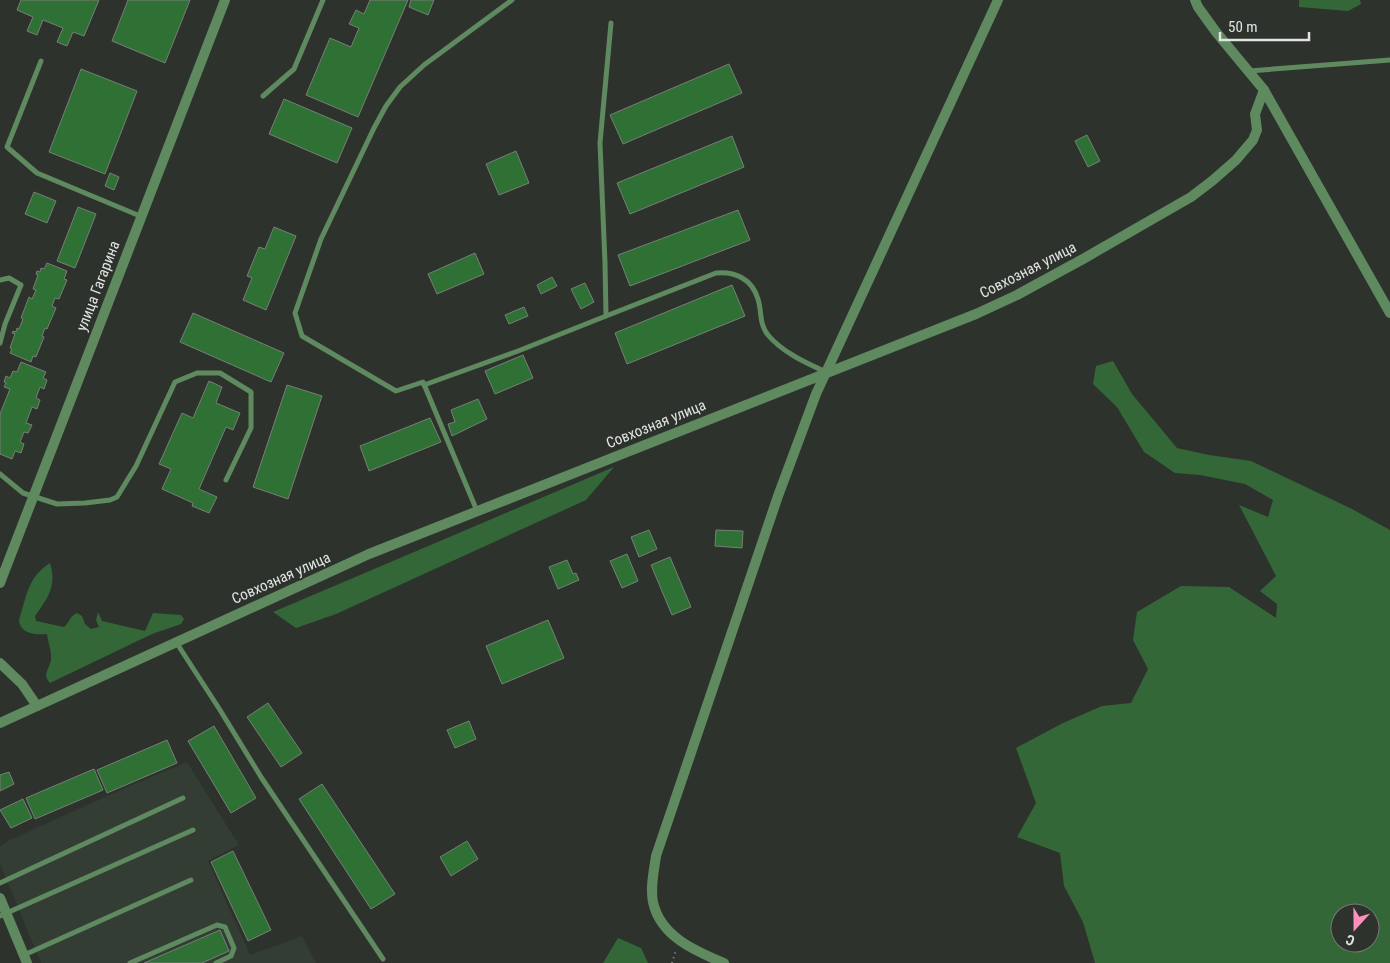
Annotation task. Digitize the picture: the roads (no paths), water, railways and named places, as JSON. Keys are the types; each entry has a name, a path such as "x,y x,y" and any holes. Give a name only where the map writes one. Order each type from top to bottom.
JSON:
{"street":[{"name":"улица Гагарина","path":"0,582 225,0"},
{"path":"724,963 679,940 662,924 653,903 652,884 656,856 793,454 816,394 998,0"},
{"path":"1195,0 1216,32 1264,90 1390,313"},
{"name":"Совхозная улица","path":"0,723 369,554 976,314 1016,295 1191,197 1227,169 1253,140 1257,130 1255,114 1264,90"},
{"path":"0,663 22,684 37,706"},
{"path":"0,898 3,915 25,959"}],"lane":[{"path":"263,96 294,69 323,0"},
{"path":"477,511 422,382 396,391 302,336 295,314 321,239 386,106 400,87 424,66 512,0"},
{"path":"606,316 600,142 611,23"},
{"path":"1249,70 1390,60"},
{"path":"41,61 7,147 37,173 140,216"},
{"path":"424,385 518,351 716,273 734,273 745,278 753,288 758,299 763,328 769,336 807,364 826,372"},
{"path":"0,280 9,278 21,284 2,322 0,343"},
{"path":"0,474 14,488 23,493 57,504 85,503 110,500 117,497 136,466 175,382 197,373 220,373 251,392 251,428 226,480"},
{"path":"176,642 261,778 383,959"},
{"path":"0,883 183,798"},
{"path":"3,915 193,830"},
{"path":"25,959 191,880"},
{"path":"130,963 217,925 224,926 234,948 232,956 216,963"}]}
